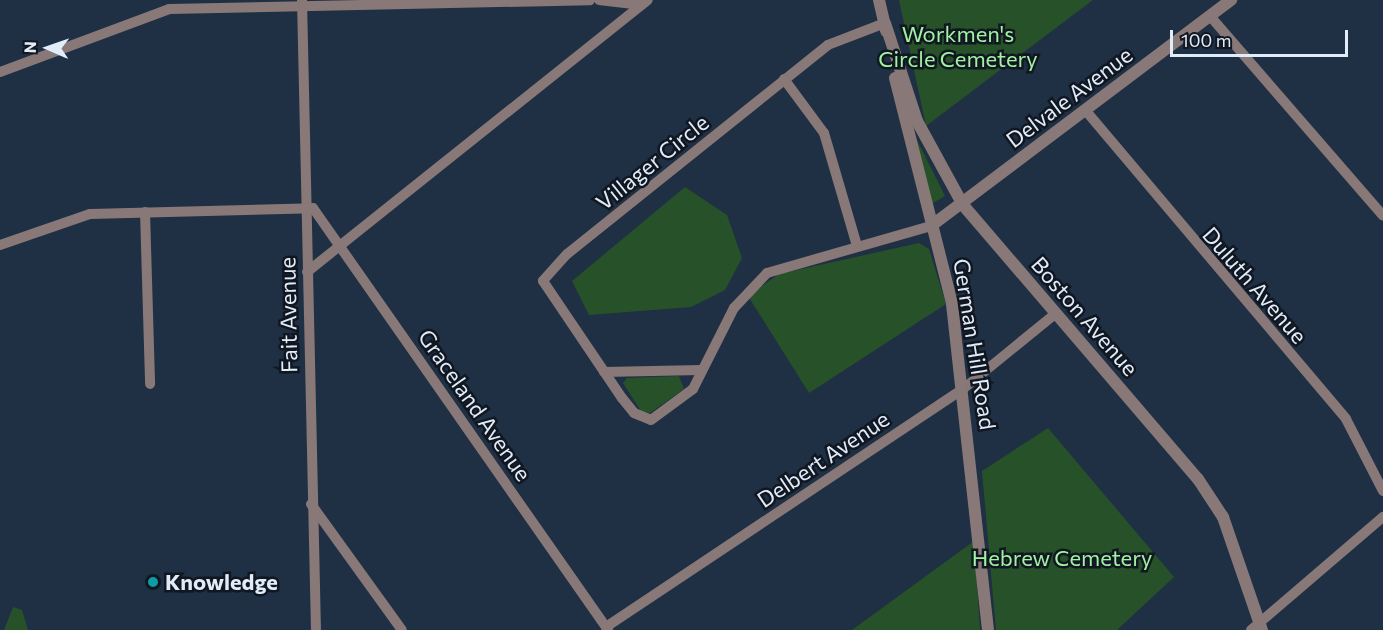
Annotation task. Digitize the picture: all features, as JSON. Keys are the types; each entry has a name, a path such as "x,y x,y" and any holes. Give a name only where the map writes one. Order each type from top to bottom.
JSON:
{"street":[{"path":"0,72 169,9 302,3 590,0"},
{"path":"599,0 645,3"},
{"name":"German Hill Road","path":"879,0 931,226 952,304 988,630"},
{"name":"Delvale Avenue","path":"931,226 963,205 1231,0"},
{"name":"Fait Avenue","path":"302,3 310,503 316,630"},
{"path":"307,272 645,3"},
{"path":"1210,16 1383,216"},
{"name":"Villager Circle","path":"885,23 828,45 545,273 552,298 604,372 645,420 687,396 734,308 755,283 789,263 931,226"},
{"name":"Boston Avenue","path":"885,23 920,127 963,205 1215,504 1257,628"},
{"path":"784,79 824,133 857,246"},
{"name":"Duluth Avenue","path":"1086,111 1346,419 1383,491"},
{"path":"0,245 70,218 145,212 306,208"},
{"name":"Graceland Avenue","path":"306,208 313,208 607,628"},
{"path":"145,212 150,384"},
{"name":"Delbert Avenue","path":"607,628 963,389 1055,314"},
{"path":"604,372 701,370"},
{"path":"310,503 402,630"},
{"path":"1257,628 1383,517"}],"green space":[{"name":"Workmen's Circle Cemetery","path":"899,0 1093,0 926,126"},
{"path":"915,136 945,196 931,204"},
{"path":"685,187 727,215 742,258 725,290 691,307 589,315 572,281"},
{"path":"919,243 929,249 946,304 809,393 748,296 779,274"},
{"path":"679,376 684,389 650,413 641,411 623,383 627,378"},
{"name":"Hebrew Cemetery","path":"1048,428 1174,577 1117,630 996,630 982,471"},
{"name":"Hebrew Cemetery","path":"974,541 980,630 852,630"},
{"path":"13,607 22,610 28,630 4,630"}],"place":[{"name":"Knowledge","path":"153,582"}]}
